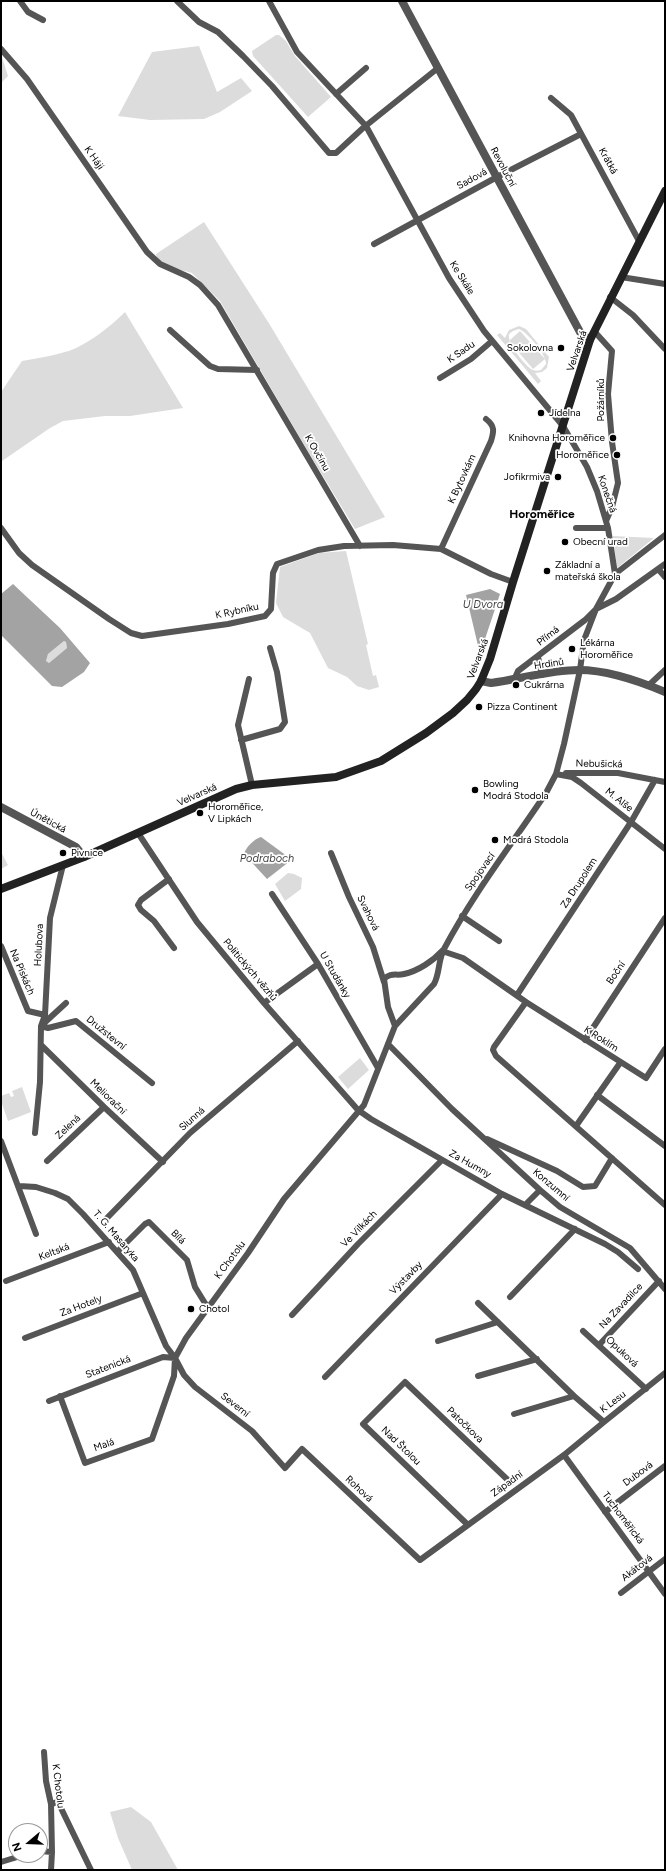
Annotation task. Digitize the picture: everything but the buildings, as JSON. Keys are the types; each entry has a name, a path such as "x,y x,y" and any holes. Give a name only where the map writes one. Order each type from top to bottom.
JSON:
{"main road":[{"name":"Velvarská","path":"1,889 63,865 236,789 252,785 336,777 382,761 426,733 453,713 467,700 481,681 490,659 590,340 610,297 665,191"}],"street":[{"path":"20,1 28,12 43,20"},
{"path":"177,1 199,22 218,32 243,56 272,86 329,152 336,153 366,126 438,68"},
{"name":"Ke Skále","path":"270,1 297,52 366,126 449,278 492,341 563,426"},
{"name":"Revoluční","path":"402,1 580,332 590,340"},
{"name":"K Háji","path":"1,49 26,79 147,252 160,264 175,272"},
{"path":"336,94 366,68"},
{"name":"Krátká","path":"551,98 571,115 639,241"},
{"name":"Sadová","path":"374,244 497,177 581,134"},
{"name":"K Ovčínu","path":"175,272 189,277 200,285 218,305 360,546"},
{"path":"621,277 665,284"},
{"path":"610,297 633,315 665,349"},
{"path":"170,330 210,366 218,369 257,370"},
{"name":"Požárníků","path":"594,331 612,351 608,394 612,442 618,483 612,508 606,524"},
{"name":"K Sadu","path":"440,378 471,359 492,341"},
{"name":"K Bytovkám","path":"441,549 494,431 492,424 486,419"},
{"name":"Konečná","path":"563,426 587,467 597,492 606,524 615,574"},
{"path":"576,528 606,524"},
{"name":"K Rybníku","path":"1,528 19,553 32,565 131,633 142,636 228,624 265,616 271,609 273,573 277,564 318,550 393,545 441,549 491,574 513,582"},
{"path":"596,609 615,574 665,536"},
{"path":"596,609 616,599 659,570 665,564"},
{"path":"659,570 665,577"},
{"name":"Přímá","path":"514,680 518,671 585,620 596,609"},
{"name":"Spojovací","path":"358,1110 368,1098 395,1026 434,984 442,951 462,916 542,799 556,774 580,670 584,640 596,609"},
{"path":"240,740 280,729 285,722 277,672 270,648"},
{"path":"538,657 542,675"},
{"name":"Hrdinů","path":"481,681 491,683 580,670 616,676 649,685 665,692"},
{"path":"649,685 665,670"},
{"path":"249,679 238,725 240,740 252,785"},
{"name":"Nebušická","path":"556,774 618,773 665,782"},
{"name":"M. Alše","path":"556,774 572,777 577,780 665,849"},
{"name":"Za Drupolem","path":"517,995 631,822 655,780"},
{"name":"Únětická","path":"1,806 76,847 84,856"},
{"name":"Politických vězňů","path":"138,833 197,922 264,1003 358,1110"},
{"name":"Svahová","path":"331,853 349,897 374,947 384,982 388,1007 395,1026"},
{"name":"Holubova","path":"36,1133 41,1026 45,1015 50,918 63,865"},
{"path":"169,879 141,900 138,905 141,910 154,921 174,948"},
{"name":"U Studánky","path":"272,894 318,964 378,1068"},
{"path":"462,916 499,941"},
{"name":"Boční","path":"585,1040 665,918"},
{"name":"Na Pískách","path":"1,946 28,1011 45,1015"},
{"path":"384,982 386,976 392,974 402,975 410,972 434,959 442,951"},
{"name":"K Roklím","path":"442,951 463,958 526,1002 620,1063 576,1126"},
{"path":"264,1003 318,964"},
{"path":"526,1002 494,1047 494,1053 665,1205"},
{"path":"41,1026 66,1003"},
{"name":"Družstevní","path":"41,1026 48,1028 76,1021 152,1083"},
{"name":"Slunná","path":"107,1218 190,1133 298,1041"},
{"name":"Konzumní","path":"388,1044 481,1136 540,1190 560,1207 630,1248 659,1281"},
{"name":"Meliorační","path":"41,1045 163,1162"},
{"path":"620,1063 646,1078 665,1049"},
{"path":"597,1095 665,1146"},
{"name":"Zelená","path":"47,1161 104,1107"},
{"name":"Za Humny","path":"358,1110 371,1119 502,1194 593,1237 618,1252 638,1269"},
{"name":"K Chotolu","path":"152,1439 174,1376 175,1358 186,1338 284,1199 358,1110"},
{"name":"Konzumní","path":"481,1136 557,1170 583,1187 595,1186 612,1158"},
{"path":"1,1141 36,1234"},
{"name":"Ve Vilkách","path":"292,1315 358,1244 442,1160"},
{"name":"T. G. Masaryka","path":"18,1186 36,1187 68,1199 109,1242 132,1270 166,1346 175,1358"},
{"path":"525,1205 540,1190"},
{"name":"Výstavby","path":"325,1377 502,1194"},
{"name":"Bílá","path":"118,1252 145,1224 149,1222 187,1260 195,1287 208,1308"},
{"path":"510,1297 575,1229"},
{"path":"593,1237 600,1230"},
{"name":"Keltská","path":"6,1281 109,1242"},
{"path":"659,1281 665,1289"},
{"name":"Na Zavadilce","path":"599,1345 659,1281"},
{"name":"Za Hotely","path":"25,1338 144,1294"},
{"name":"K Lesu","path":"478,1303 537,1358 574,1396 604,1422 665,1373"},
{"path":"438,1341 498,1322"},
{"name":"Opuková","path":"583,1331 646,1389"},
{"name":"Statenická","path":"49,1401 163,1357 175,1358"},
{"name":"Severní","path":"175,1358 184,1375 195,1387 252,1431 284,1468"},
{"path":"478,1376 537,1358"},
{"name":"Patočkova","path":"405,1382 511,1484"},
{"name":"Nad Štolou","path":"405,1382 363,1424 468,1525"},
{"name":"Malá","path":"60,1396 85,1463 152,1439"},
{"path":"514,1414 574,1396"},
{"name":"Západní","path":"420,1560 564,1455 604,1422"},
{"name":"Rohová","path":"284,1468 302,1449 420,1560"},
{"name":"Tuchoměřická","path":"564,1455 665,1594"},
{"name":"Dubová","path":"605,1512 665,1466"},
{"name":"Akátová","path":"621,1593 665,1559"},
{"name":"K Chotolu","path":"44,1752 46,1781 51,1804 51,1870"},
{"path":"51,1804 58,1802 91,1870"},
{"path":"48,1852 52,1852"}],"shaded area":[{"path":"276,35 279,35 286,41 295,56 331,97 308,117 253,56 252,51"},
{"path":"199,46 217,92 241,78 252,91 220,112 204,119 150,120 118,116 152,52"},
{"path":"1,54 8,76 1,83"},
{"path":"204,222 270,325 385,517 355,529 220,301 192,273 173,268 157,259 156,254"},
{"path":"125,312 183,408 130,416 105,416 63,421 50,428 2,461 1,392 22,361 50,356 81,346 113,323"},
{"path":"519,326 526,329 549,357 547,368 542,372 535,373 541,381 538,384 497,335 500,333 505,338 509,330","holes":["519,329 527,334 536,344 543,355 546,364 541,370 537,371 531,369 516,353 510,342 509,334"]},
{"path":"520,331 545,359 533,369 509,341"},
{"path":"613,536 654,538 617,568"},
{"path":"346,551 368,644 366,645 373,676 376,675 379,687 369,690 357,686 347,677 328,668 310,633 283,617 276,603 280,567 319,553"},
{"path":"64,641 66,642 67,648 49,663 46,661 48,654"},
{"path":"1,852 8,865 1,869"},
{"path":"288,873 302,878 301,889 285,901 275,884"},
{"path":"360,1058 369,1070 348,1089 338,1077"},
{"path":"22,1087 31,1112 8,1121 1,1101 1,1096 9,1093 11,1097 14,1096 12,1091"},
{"path":"131,1807 151,1822 178,1870 132,1870 118,1838 110,1812"}],"water":[{"path":"13,584 60,628 90,663 84,672 62,687 52,686 1,635 1,594","holes":["64,641 66,642 67,648 49,663 46,661 48,654"]},
{"name":"U Dvora","path":"490,589 500,594 480,654 466,595"},
{"name":"Podraboch","path":"261,837 291,859 267,879 244,854 251,844"}],"place":[{"name":"Sokolovna","path":"561,348"},
{"name":"Jídelna","path":"541,413"},
{"name":"Knihovna Horoměřice","path":"613,438"},
{"name":"Horoměřice","path":"617,455"},
{"name":"Jofikrmiva","path":"558,477"},
{"name":"Obecní urad","path":"565,542"},
{"name":"Základní a mateřská škola","path":"547,571"},
{"name":"Lékárna Horoměřice","path":"572,649"},
{"name":"Cukrárna","path":"516,685"},
{"name":"Pizza Continent","path":"479,707"},
{"name":"Bowling Modrá Stodola","path":"475,790"},
{"name":"Horoměřice, V Lipkách","path":"200,813"},
{"name":"Modrá Stodola","path":"495,840"},
{"name":"Pivnice","path":"63,853"},
{"name":"Chotol","path":"191,1309"}],"district":[{"name":"Horoměřice","path":"542,514"}]}
